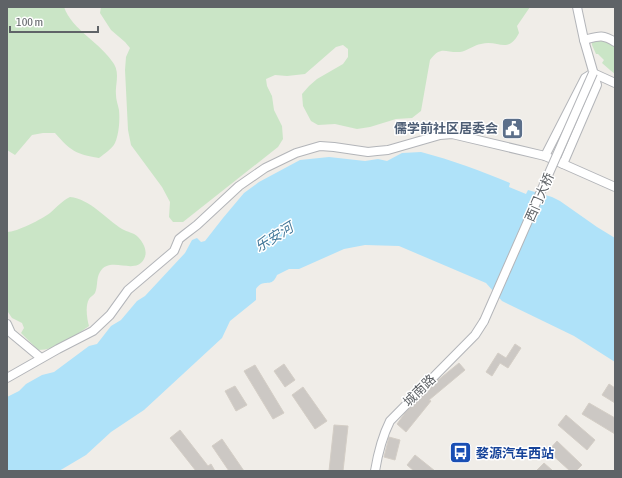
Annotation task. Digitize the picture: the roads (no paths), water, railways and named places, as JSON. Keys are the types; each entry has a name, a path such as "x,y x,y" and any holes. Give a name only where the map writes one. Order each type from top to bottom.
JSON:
{"street":[{"path":"563,164 597,85 584,40 577,7"},
{"path":"584,40 602,35 615,42"},
{"path":"593,72 615,83"},
{"path":"545,156 586,78 593,72"},
{"name":"西门大桥","path":"484,321 593,72"},
{"path":"7,378 41,358 93,331 110,315 128,290 174,251 179,239 197,225 238,186 255,174 296,153 320,146 368,152 388,150 440,135 452,134 545,156 615,187"},
{"name":"城南路","path":"375,471 380,445 390,421 399,410 475,335 484,321"},
{"path":"7,324 12,333 41,358"}],"water":[{"name":"乐安河","path":"421,152 455,162 510,183 509,187 526,194 528,190 552,197 615,238 615,362 574,336 502,301 486,283 399,246 365,245 344,249 299,269 289,269 277,275 274,281 261,284 257,287 256,300 230,321 222,338 144,410 111,432 86,455 59,471 7,471 7,397 19,391 26,384 42,375 54,372 89,346 97,344 111,326 121,320 137,301 145,296 185,253 192,240 197,238 201,242 205,241 244,193 259,182 300,160 329,157 365,161 378,159 387,161 402,153"}],"place":[{"name":"儒学前社区居委会","path":"513,128"},
{"name":"婺源汽车西站","path":"460,453"}]}
